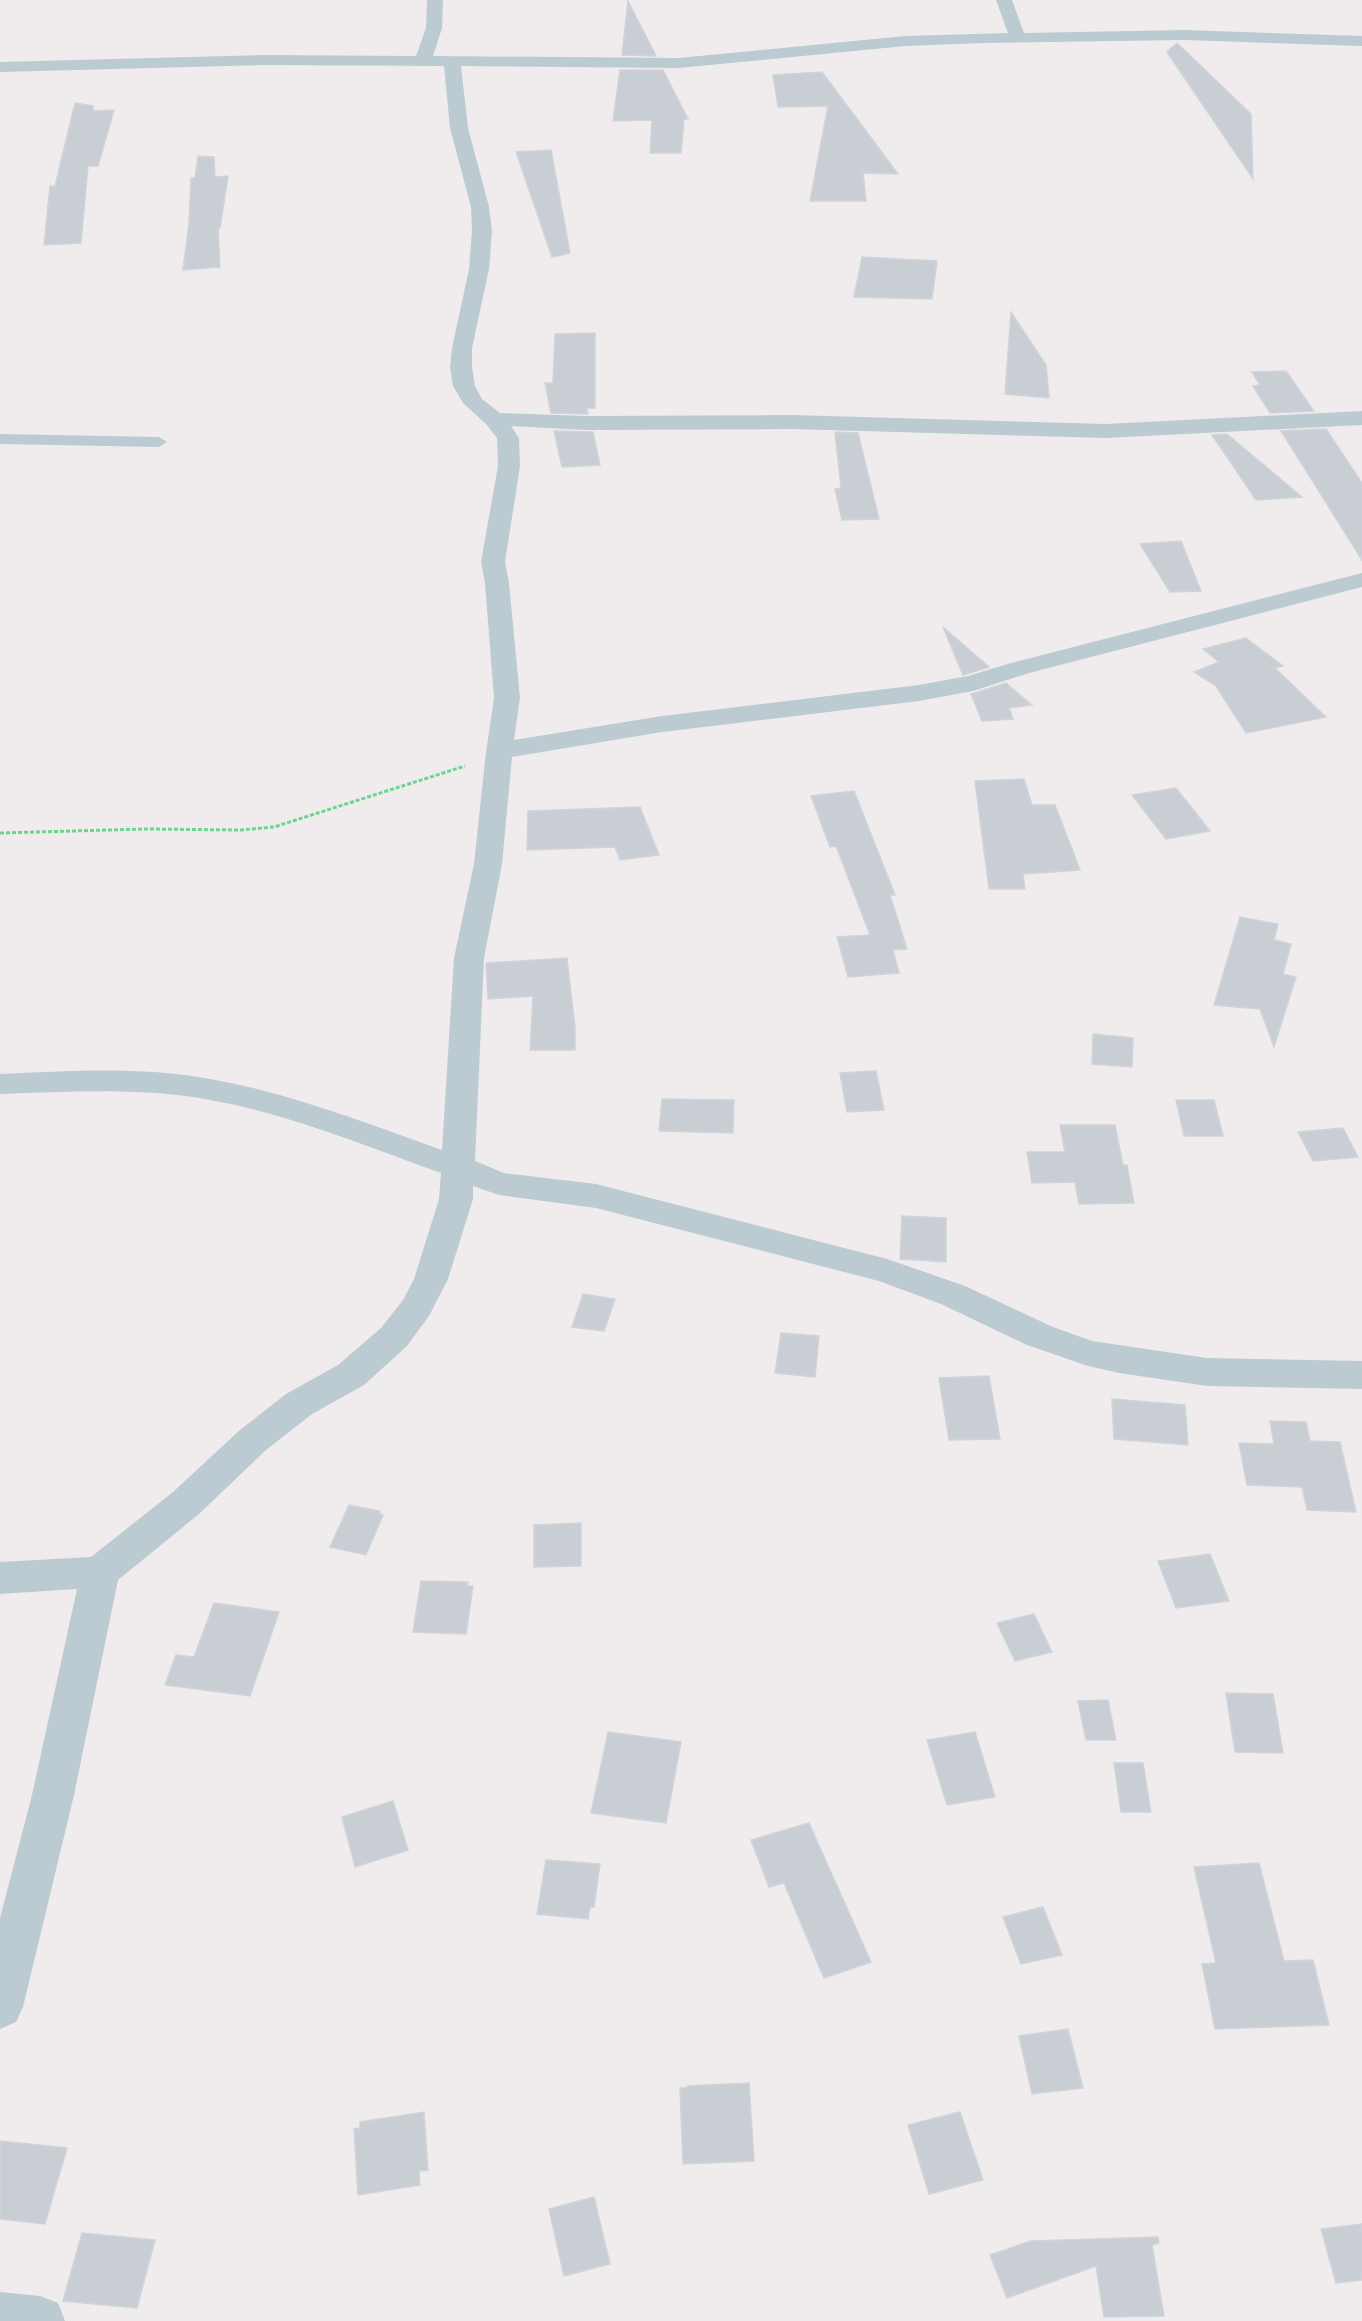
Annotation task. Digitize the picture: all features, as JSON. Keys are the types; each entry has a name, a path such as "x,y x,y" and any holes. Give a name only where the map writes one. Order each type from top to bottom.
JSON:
{"street":[{"path":"423,61 434,28 435,0"},
{"path":"1004,0 1018,37"},
{"path":"0,67 262,60 679,63 906,41 1018,37 1184,35 1362,41"},
{"path":"0,1578 100,1572 186,1503 253,1440 299,1404 351,1375 394,1337 417,1307 431,1279 456,1199 469,958 488,864 499,752 507,698 497,582 493,562 508,456 508,438 494,419 474,403 464,386 461,366 462,348 479,269 479,247 483,231 480,207 459,128 452,61"},
{"path":"494,419 585,423 792,422 980,425 1106,431 1362,418"},
{"path":"499,752 528,745 662,724 919,693 973,683 1020,668 1362,580"},
{"path":"0,1084 113,1081 208,1089 298,1110 499,1184 596,1196 794,1245 887,1271 953,1295 1040,1336 1088,1353 1119,1360 1207,1372 1362,1375"},
{"path":"0,2007 53,1795 100,1572"},
{"path":"0,2317 40,2321"}],"lane":[{"path":"0,439 159,442"}],"path":[{"path":"0,833 146,829 240,830 274,827 454,770 499,752"}],"building":[{"path":"628,1 656,56 622,55"},
{"path":"1177,43 1251,114 1253,179 1167,52"},
{"path":"620,70 663,70 688,119 684,119 681,153 650,153 652,120 613,121"},
{"path":"822,72 898,174 863,173 866,201 810,201 828,106 778,107 773,75"},
{"path":"75,103 93,106 93,111 114,110 98,166 88,166 81,243 44,245 50,186 55,186"},
{"path":"551,150 570,253 552,257 516,152"},
{"path":"198,156 214,157 215,177 228,176 218,229 220,267 183,270 189,223 191,178 195,178"},
{"path":"862,257 937,261 932,299 854,297"},
{"path":"1011,312 1046,365 1049,398 1005,394"},
{"path":"595,333 595,408 587,408 588,414 551,413 545,383 553,383 555,334"},
{"path":"1286,371 1314,411 1270,413 1253,386 1260,385 1252,372"},
{"path":"1326,429 1362,483 1362,560 1281,431"},
{"path":"554,431 593,432 600,465 562,467"},
{"path":"835,432 858,433 879,519 842,520 835,489 841,488"},
{"path":"1227,434 1302,497 1256,500 1212,435"},
{"path":"1181,541 1201,591 1170,592 1140,544"},
{"path":"943,627 989,667 963,675"},
{"path":"1246,638 1283,666 1275,668 1326,717 1246,733 1216,686 1194,672 1219,662 1203,649"},
{"path":"1006,683 1032,705 1009,708 1013,719 982,721 971,694"},
{"path":"1024,779 1032,805 1055,805 1080,870 1023,874 1025,889 989,889 975,781"},
{"path":"1176,788 1210,831 1166,839 1132,795"},
{"path":"854,791 895,895 890,895 907,949 893,950 899,973 848,977 837,937 870,935 836,846 830,847 811,796"},
{"path":"640,807 659,855 620,860 615,847 527,850 528,811"},
{"path":"1240,917 1278,924 1274,940 1291,944 1283,974 1296,977 1274,1047 1260,1009 1214,1005"},
{"path":"567,958 575,1028 575,1050 530,1050 533,996 488,999 486,963"},
{"path":"1093,1034 1133,1038 1132,1067 1092,1064"},
{"path":"876,1071 884,1110 847,1112 840,1073"},
{"path":"662,1099 734,1100 733,1133 659,1131"},
{"path":"1176,1100 1214,1100 1223,1136 1184,1136"},
{"path":"1060,1125 1115,1125 1123,1165 1127,1165 1134,1203 1079,1204 1075,1182 1032,1183 1027,1152 1065,1152"},
{"path":"1343,1128 1358,1157 1313,1161 1298,1132"},
{"path":"902,1216 946,1218 946,1262 900,1259"},
{"path":"583,1294 615,1299 604,1331 572,1327"},
{"path":"781,1333 819,1336 815,1377 775,1373"},
{"path":"989,1376 1000,1439 949,1440 939,1378"},
{"path":"1112,1399 1185,1405 1188,1445 1114,1439"},
{"path":"1270,1421 1306,1422 1310,1441 1340,1442 1356,1512 1307,1510 1302,1487 1247,1485 1239,1443 1274,1444"},
{"path":"349,1505 380,1511 379,1514 383,1515 366,1555 330,1547"},
{"path":"581,1523 581,1566 534,1567 534,1525"},
{"path":"1210,1554 1229,1601 1176,1608 1158,1561"},
{"path":"421,1581 468,1582 467,1586 473,1586 466,1634 413,1632"},
{"path":"214,1603 279,1612 250,1696 165,1685 176,1655 194,1657"},
{"path":"1034,1614 1052,1652 1015,1661 997,1623"},
{"path":"1226,1693 1273,1694 1283,1753 1235,1752"},
{"path":"1108,1700 1116,1740 1086,1740 1078,1701"},
{"path":"608,1732 681,1742 666,1823 591,1813"},
{"path":"975,1732 995,1797 947,1805 927,1740"},
{"path":"1114,1763 1143,1763 1151,1812 1121,1812"},
{"path":"393,1801 408,1850 355,1867 342,1817"},
{"path":"809,1823 871,1962 824,1978 784,1883 769,1887 751,1840"},
{"path":"546,1860 600,1864 594,1907 590,1907 588,1919 537,1914"},
{"path":"1259,1863 1284,1961 1313,1960 1329,2025 1215,2029 1202,1964 1216,1963 1194,1867"},
{"path":"1043,1907 1062,1955 1021,1964 1003,1917"},
{"path":"1068,2029 1083,2088 1032,2094 1019,2036"},
{"path":"749,2083 754,2161 683,2164 680,2088"},
{"path":"424,2112 428,2170 419,2171 420,2185 358,2195 354,2129 360,2128 360,2122"},
{"path":"960,2112 983,2180 929,2194 908,2125"},
{"path":"0,2141 67,2148 45,2224 0,2219"},
{"path":"594,2197 610,2264 564,2276 549,2209"},
{"path":"1362,2224 1362,2280 1336,2283 1321,2229"},
{"path":"82,2233 155,2240 137,2308 63,2301"},
{"path":"1158,2237 1159,2243 1152,2245 1164,2316 1104,2317 1096,2266 1007,2298 990,2255 1031,2241"}]}
